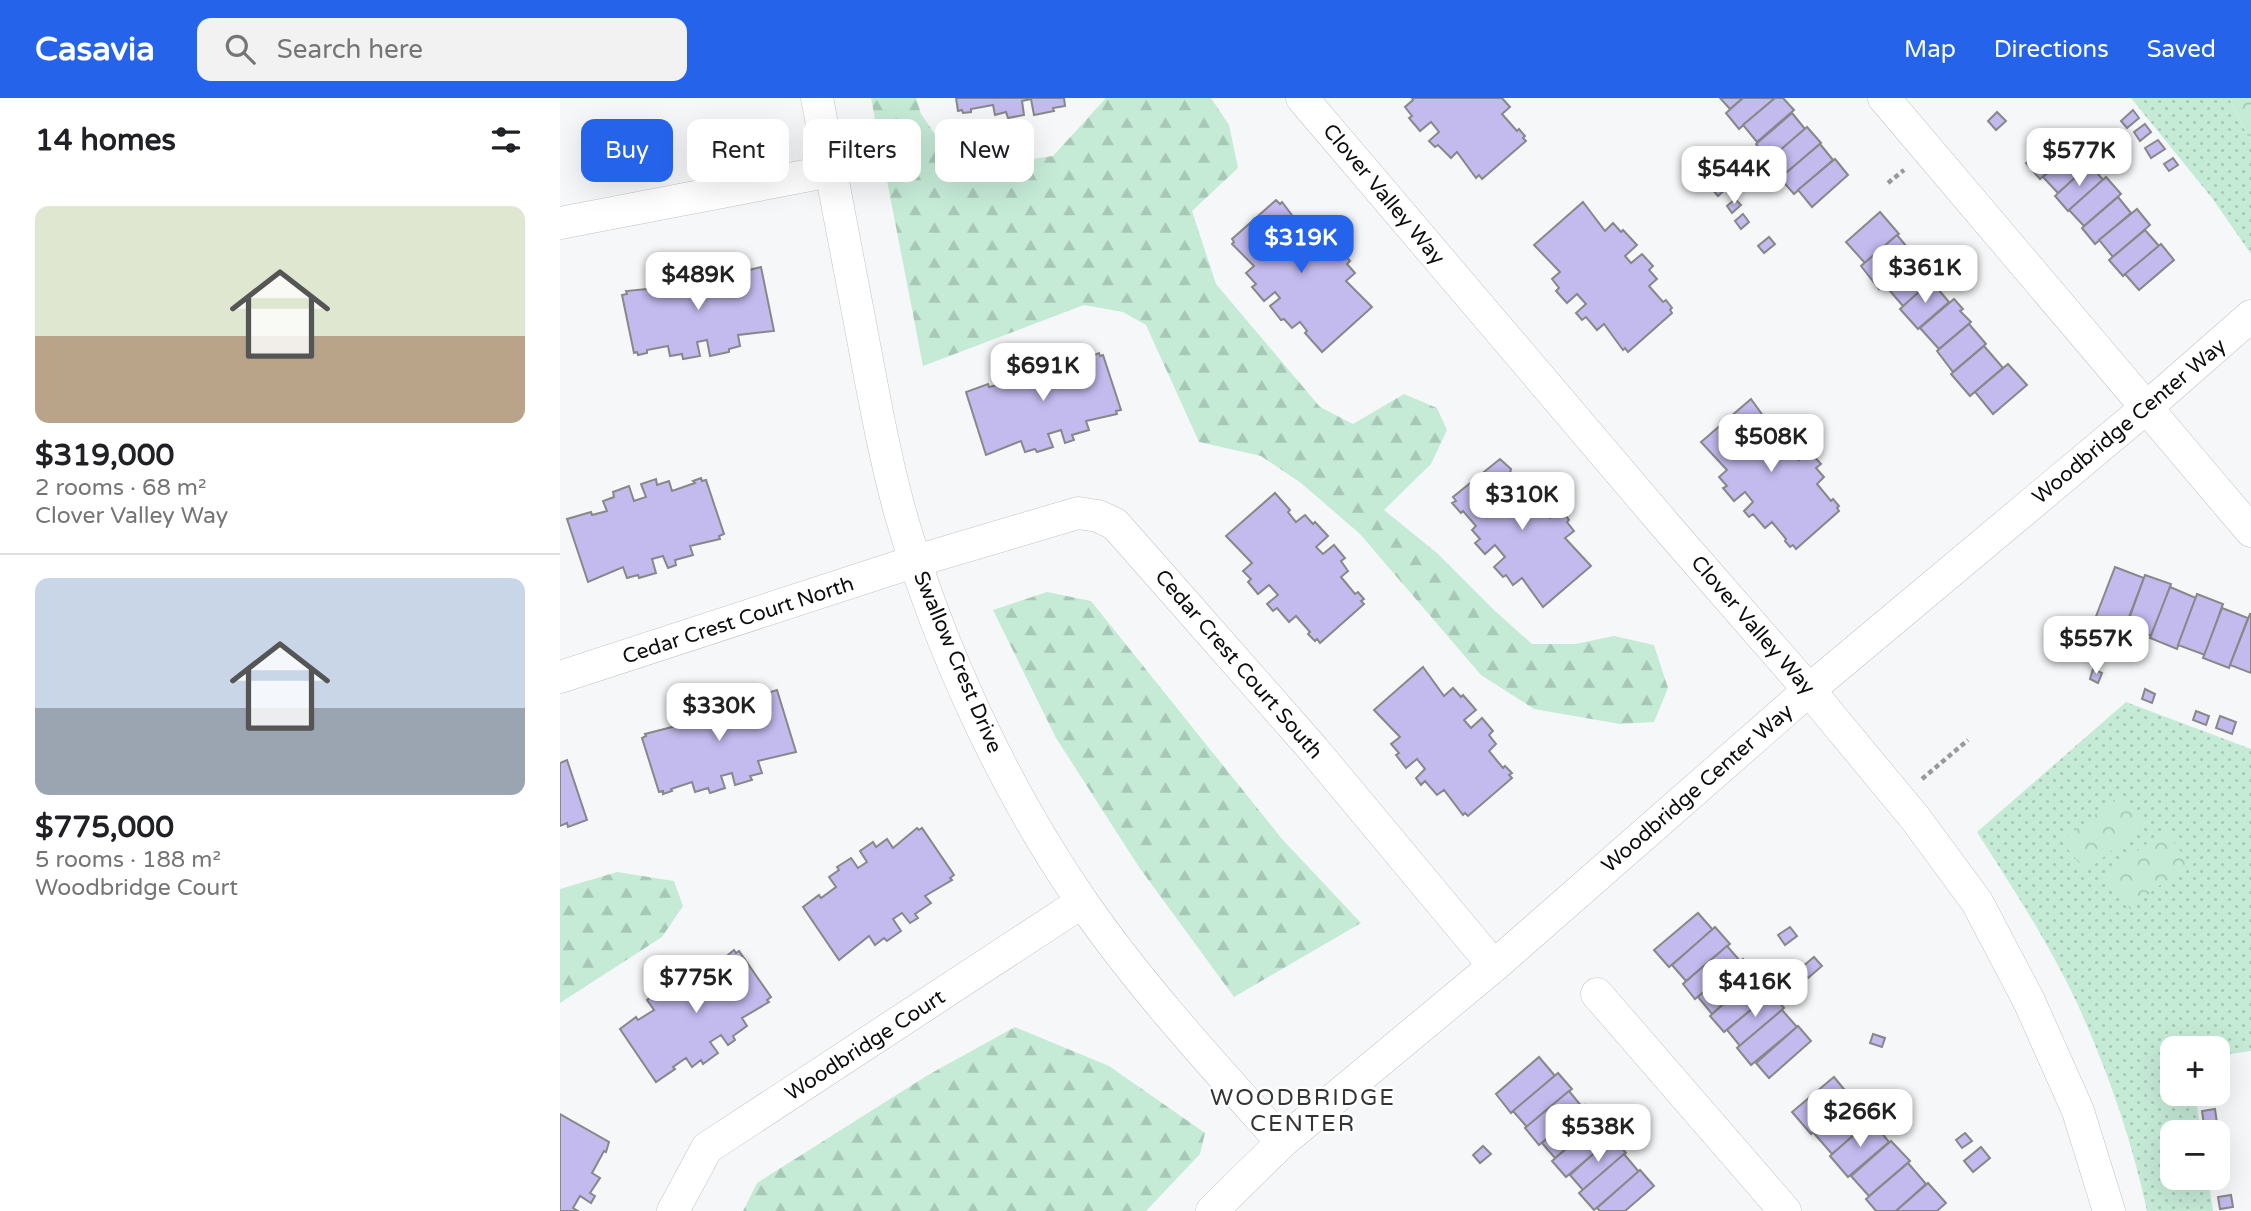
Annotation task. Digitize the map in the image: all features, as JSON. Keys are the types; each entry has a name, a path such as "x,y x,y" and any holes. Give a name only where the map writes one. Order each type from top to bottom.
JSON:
{"street":[{"name":"Swallow Crest Drive","path":"817,98 821,119"},
{"name":"Clover Valley Way","path":"1302,98 1809,690 1915,818 1977,902 2029,1001 2078,1111 2109,1211"},
{"path":"1884,98 2251,531"},
{"path":"560,223 803,176"},
{"name":"Swallow Crest Drive","path":"833,182 889,467 916,561 965,691 1001,764 1082,902 1164,1007 1282,1142"},
{"name":"Woodbridge Center Way","path":"1212,1211 1282,1142 1494,966 1809,690 2146,408 2251,316"},
{"name":"Cedar Crest Court South","path":"916,561 1078,513 1098,516 1115,524 1314,750 1494,966"},
{"name":"Cedar Crest Court North","path":"560,677 916,561"},
{"name":"Woodbridge Court","path":"673,1211 706,1149 1082,902"},
{"path":"1597,994 1786,1211"}],"path":[{"path":"1888,183 1905,170"},
{"path":"1919,781 1968,740"}],"green space":[{"path":"871,98 916,98 921,114 935,134 935,182 1034,182 1034,159 1053,156 1106,98 1211,98 1229,125 1238,168 1192,211 1216,284 1320,407 1353,424 1404,394 1437,408 1447,430 1431,464 1384,510 1437,553 1532,644 1575,644 1614,636 1654,645 1668,688 1654,722 1620,724 1534,709 1481,675 1360,534 1301,483 1261,456 1199,442 1146,325 1123,312 1084,305 923,366 887,182 921,182 921,119 875,119"},
{"path":"2131,98 2229,98 2251,143 2251,254 2212,198"},
{"path":"2229,98 2251,98 2251,143"},
{"path":"1047,592 1091,601 1282,839 1361,923 1234,997 1139,867 1056,738 993,610"},
{"path":"2126,702 2251,749 2251,1051 2230,1054 2230,1036 2160,1036 2160,1106 2197,1106 2199,1120 2160,1120 2160,1190 2210,1190 2213,1211 2147,1211 2118,1105 2077,1003 2017,894 1977,832"},
{"path":"2120,795 2144,825 2086,871 2061,841"},
{"path":"2164,830 2189,862 2130,909 2105,876"},
{"path":"617,872 674,881 683,906 662,937 560,1003 560,889"},
{"path":"1015,1027 1109,1066 1205,1133 1200,1154 1146,1211 743,1211 757,1183 928,1075"}],"building":[{"path":"956,98 1064,98 1065,106 1034,115 1031,99 1022,101 1024,115 1008,118 1006,112 995,115 993,105 963,113 962,110 958,111"},
{"path":"1412,98 1502,98 1510,107 1502,114 1517,131 1519,129 1526,141 1482,179 1479,175 1476,178 1457,152 1451,158 1438,145 1435,147 1429,141 1439,132 1431,122 1420,131 1409,118 1412,116 1405,107"},
{"path":"1720,98 1743,98 1730,109"},
{"path":"1743,98 1775,98 1739,129 1726,113"},
{"path":"1775,98 1783,98 1794,110 1757,142 1743,125"},
{"path":"2133,110 2139,118 2127,128 2121,121"},
{"path":"1997,112 2006,121 1996,130 1988,121"},
{"path":"1792,113 1805,129 1769,160 1756,144"},
{"path":"2145,124 2151,132 2140,141 2134,132"},
{"path":"1807,127 1821,143 1785,174 1771,158"},
{"path":"2063,131 2077,147 2040,179 2026,163"},
{"path":"2158,140 2165,149 2151,158 2145,148"},
{"path":"1820,144 1833,160 1794,194 1780,178"},
{"path":"2081,144 2095,160 2058,193 2043,177"},
{"path":"2173,158 2178,165 2169,171 2164,164"},
{"path":"1835,159 1848,175 1812,207 1798,190"},
{"path":"1706,164 1712,172 1704,178 1697,170"},
{"path":"2090,164 2103,180 2068,211 2055,196"},
{"path":"2106,177 2121,194 2084,226 2069,210"},
{"path":"1721,181 1727,188 1718,196 1712,189"},
{"path":"2118,197 2131,213 2095,244 2082,228"},
{"path":"1735,199 1741,205 1732,213 1727,206"},
{"path":"1276,200 1280,204 1282,202 1301,227 1307,221 1320,235 1323,232 1330,239 1324,244 1332,253 1338,248 1350,261 1347,264 1355,273 1346,281 1372,307 1322,352 1305,333 1307,331 1300,322 1292,328 1284,319 1281,320 1270,306 1280,298 1275,292 1264,301 1252,287 1256,284 1246,273 1254,266 1232,244 1232,239"},
{"path":"1583,202 1605,231 1613,223 1637,245 1625,256 1631,263 1642,254 1653,266 1649,270 1657,279 1649,286 1672,308 1672,313 1628,352 1625,348 1623,350 1604,324 1597,330 1586,317 1582,320 1576,313 1586,304 1577,294 1567,303 1556,291 1559,288 1552,279 1560,272 1534,245"},
{"path":"2137,209 2150,225 2113,257 2099,240"},
{"path":"1880,212 1899,234 1865,263 1846,242"},
{"path":"1743,214 1749,222 1741,229 1735,221"},
{"path":"2145,230 2159,246 2123,276 2109,260"},
{"path":"1897,235 1916,258 1879,289 1861,266"},
{"path":"1769,237 1775,244 1764,253 1758,246"},
{"path":"2161,244 2174,260 2139,290 2125,274"},
{"path":"1918,255 1935,279 1903,306 1884,284"},
{"path":"711,263 711,267 722,265 725,276 761,267 774,331 738,335 740,346 729,349 729,352 710,356 707,340 697,342 700,356 683,359 682,354 670,356 668,346 647,350 647,353 638,355 637,352 634,353 622,295 627,294 626,291 657,288 655,279 674,275 673,271 682,269 684,282 697,280 695,266"},
{"path":"1931,281 1949,302 1918,329 1900,309"},
{"path":"1954,299 1963,309 1960,311 1971,322 1939,349 1920,328"},
{"path":"1969,324 1986,344 1953,372 1937,351"},
{"path":"1984,346 2003,368 1970,396 1951,374"},
{"path":"1053,353 1055,359 1066,355 1070,365 1099,353 1100,356 1103,355 1121,410 1116,411 1117,414 1086,421 1089,430 1072,435 1074,440 1065,443 1061,430 1048,434 1053,447 1037,452 1035,449 1025,452 1021,441 986,455 966,392 988,384 989,387 1001,384 998,373 1025,360 1030,376 1041,372 1037,358"},
{"path":"2008,364 2027,385 1993,414 1975,392"},
{"path":"1751,399 1772,428 1781,420 1788,430 1791,427 1805,443 1793,453 1799,460 1809,451 1821,464 1816,468 1824,477 1817,484 1831,501 1833,499 1839,506 1839,511 1796,549 1793,545 1790,547 1772,522 1765,528 1753,514 1749,517 1744,511 1753,502 1745,492 1734,501 1723,488 1727,486 1719,477 1727,470 1701,442"},
{"path":"1500,459 1511,469 1510,473 1522,487 1528,482 1536,492 1542,487 1550,497 1539,506 1550,518 1561,509 1574,531 1565,538 1591,566 1543,607 1522,578 1513,585 1506,575 1503,577 1494,567 1505,557 1495,545 1485,554 1475,543 1480,539 1472,530 1476,526 1452,503 1456,501 1453,497"},
{"path":"701,478 702,481 706,480 724,534 719,536 720,539 690,546 693,555 675,560 676,565 668,568 663,556 652,559 656,573 627,578 623,567 588,582 567,519 591,512 592,515 607,511 603,501 614,497 613,492 629,486 634,501 646,497 641,484 656,479 657,485 669,481 672,491 695,483 693,481"},
{"path":"1275,493 1290,510 1288,512 1296,522 1305,515 1328,536 1316,547 1323,554 1334,545 1345,558 1341,561 1348,571 1341,577 1355,594 1358,592 1364,599 1361,601 1364,604 1320,643 1308,634 1310,632 1296,616 1289,622 1277,608 1273,611 1267,604 1278,595 1269,585 1258,594 1248,582 1251,579 1243,571 1252,563 1226,536"},
{"path":"2115,567 2144,578 2124,630 2095,619"},
{"path":"2145,575 2171,584 2152,636 2126,627"},
{"path":"2170,587 2196,598 2177,649 2150,638"},
{"path":"2197,594 2223,604 2205,655 2178,645"},
{"path":"2222,608 2248,618 2229,668 2203,658"},
{"path":"2251,614 2251,673 2230,665"},
{"path":"1423,667 1444,696 1453,688 1476,710 1464,720 1471,728 1482,718 1493,731 1489,735 1496,744 1489,751 1503,768 1505,766 1512,773 1509,775 1512,778 1468,816 1465,813 1463,815 1444,790 1437,795 1425,781 1421,785 1416,778 1425,769 1417,759 1406,768 1391,744 1400,737 1374,710"},
{"path":"2093,669 2102,673 2098,683 2090,679"},
{"path":"2145,689 2155,694 2152,703 2142,699"},
{"path":"777,690 796,752 758,761 762,773 750,776 752,780 735,785 732,773 721,776 725,788 710,793 708,788 695,792 692,782 663,794 663,791 659,792 642,738 645,734 676,726 673,718 690,712 689,707 697,705 701,717 713,713 709,700 725,695 727,699 738,695 741,705"},
{"path":"2196,711 2209,716 2206,725 2193,720"},
{"path":"2220,716 2236,722 2232,734 2216,728"},
{"path":"567,760 587,820 568,827 567,823 560,826 560,763"},
{"path":"917,828 922,828 954,875 950,878 952,880 925,896 931,903 915,914 918,918 910,923 902,913 893,919 901,931 887,941 884,938 875,945 869,936 839,960 803,907 836,887 829,877 839,870 837,867 851,858 858,868 867,862 860,851 873,842 876,847 887,839 893,848"},
{"path":"1698,913 1713,930 1669,967 1654,950"},
{"path":"1715,927 1730,944 1686,981 1672,965"},
{"path":"1790,927 1797,936 1785,945 1778,935"},
{"path":"1727,946 1740,961 1695,999 1683,984"},
{"path":"734,950 736,953 739,951 771,997 767,1000 769,1002 742,1018 747,1026 733,1036 735,1040 728,1045 721,1035 710,1042 718,1053 703,1064 701,1060 692,1067 686,1058 656,1082 620,1029 636,1017 638,1020 654,1010 647,1000 656,993 654,990 668,980 675,990 684,984 677,973 690,965 693,969 704,962 710,970"},
{"path":"1814,957 1822,966 1808,978 1801,968"},
{"path":"1743,959 1757,975 1712,1014 1698,997"},
{"path":"1754,977 1769,995 1724,1032 1710,1016"},
{"path":"1771,993 1784,1008 1740,1046 1727,1030"},
{"path":"1782,1010 1797,1027 1751,1065 1737,1048"},
{"path":"1798,1026 1811,1041 1769,1078 1756,1063"},
{"path":"1873,1034 1885,1038 1882,1047 1870,1043"},
{"path":"1539,1057 1555,1076 1511,1113 1496,1094"},
{"path":"1558,1073 1572,1089 1527,1127 1513,1111"},
{"path":"1834,1077 1852,1099 1811,1134 1792,1112"},
{"path":"1569,1091 1583,1108 1539,1145 1525,1128"},
{"path":"1856,1096 1874,1118 1832,1154 1813,1132"},
{"path":"1585,1105 1599,1121 1555,1158 1542,1143"},
{"path":"2215,1109 2217,1120 2203,1120 2202,1111"},
{"path":"560,1114 609,1142 606,1152 604,1151 592,1173 600,1178 590,1193 595,1196 591,1203 580,1196 573,1208 578,1211 560,1211"},
{"path":"1871,1120 1889,1142 1848,1177 1830,1156"},
{"path":"1596,1123 1610,1140 1566,1177 1552,1161"},
{"path":"1965,1133 1972,1141 1962,1148 1956,1140"},
{"path":"1612,1137 1626,1153 1583,1190 1570,1175"},
{"path":"1891,1141 1910,1161 1869,1196 1851,1176"},
{"path":"1483,1146 1491,1154 1480,1163 1473,1155"},
{"path":"1981,1147 1990,1158 1973,1172 1964,1161"},
{"path":"1624,1154 1639,1172 1594,1210 1579,1193"},
{"path":"1908,1163 1926,1184 1896,1211 1876,1211 1866,1199"},
{"path":"1640,1170 1654,1186 1625,1211 1600,1211 1597,1208"},
{"path":"1928,1183 1946,1203 1937,1211 1896,1211"},
{"path":"2231,1195 2233,1207 2220,1209 2218,1197"}],"district":[{"name":"WOODBRIDGE CENTER","path":"1303,1110"}]}
